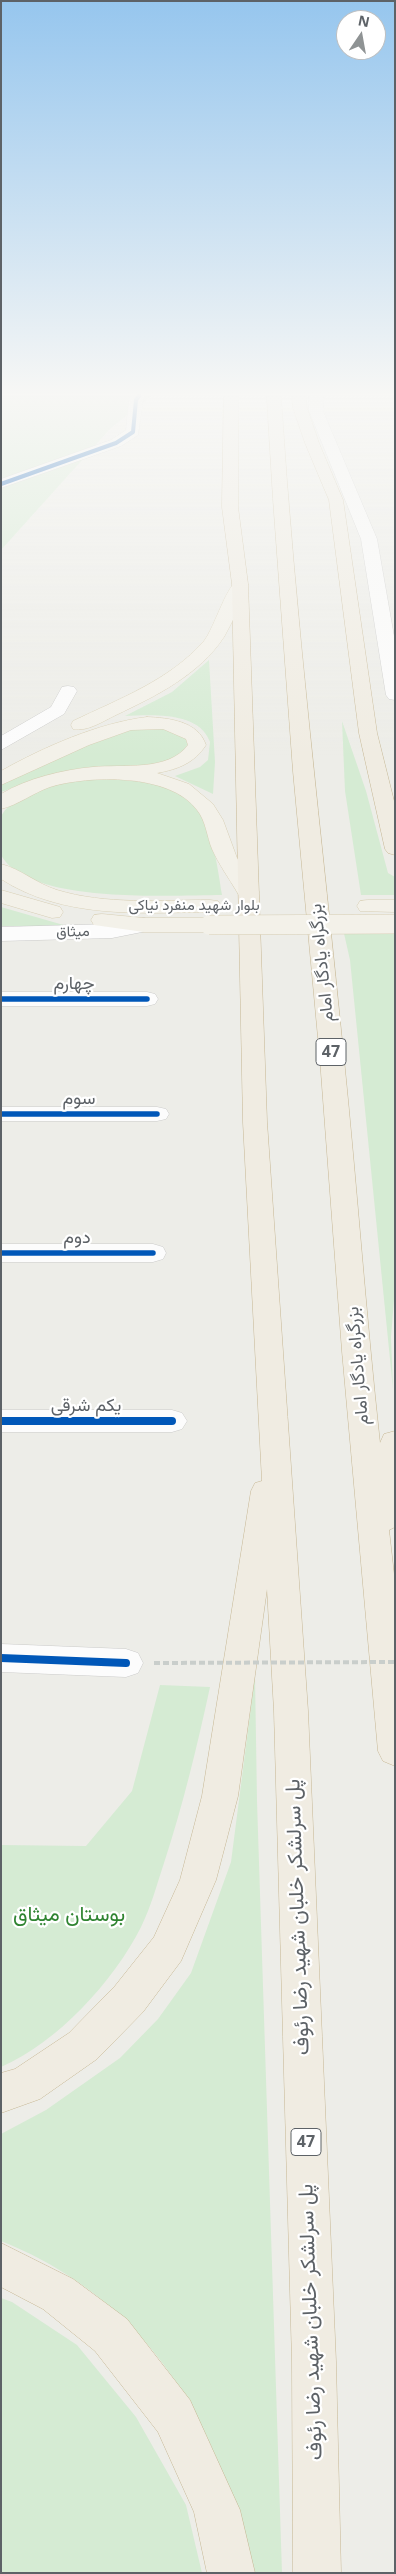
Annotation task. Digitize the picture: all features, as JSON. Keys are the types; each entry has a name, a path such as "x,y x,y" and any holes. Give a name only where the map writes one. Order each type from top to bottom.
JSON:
{"highway":[{"name":"47","path":"231,516 240,584 248,892 252,936 255,1122 274,1443"},
{"name":"بزرگراه یادگار امام","path":"281,516 303,771 332,1059 395,1751"},
{"path":"338,516 368,733 395,849"},
{"path":"377,1561 395,1442"},
{"path":"1,2093 26,2085 83,2046 129,1999 168,1949 194,1889 220,1796 234,1688 274,1443"},
{"name":"پل سرلشکر خلبان شهید رضا رئوف","path":"274,1443 291,1711 314,2362 317,2573"},
{"path":"380,1593 395,1638"},
{"path":"1,2264 58,2294 111,2335 174,2416 217,2510 231,2573"}],"main road":[{"path":"1,767 36,747 135,698 198,658 219,631 240,584"},
{"path":"1,778 91,738 134,724 158,723 179,728 194,736 197,745 193,754 186,760 169,765 91,773"},
{"name":"بلوار شهید منفرد نیاکی","path":"1,803 20,790 58,778 91,773 154,779 188,792 212,815 224,853 248,892"},
{"name":"بلوار شهید منفرد نیاکی","path":"1,870 34,889 72,900 209,915 395,924"},
{"name":"بلوار شهید منفرد نیاکی","path":"1,896 60,914 144,925 209,915 395,906"}],"street":[{"path":"359,516 369,539 395,694"},
{"path":"1,744 58,710 68,691"},
{"name":"میثاق","path":"1,934 112,931 144,925"},
{"name":"چهارم","path":"1,999 147,999"},
{"name":"سوم","path":"1,1114 157,1114"},
{"name":"دوم","path":"1,1253 153,1253"},
{"name":"یکم شرقی","path":"1,1421 172,1421"},
{"path":"1,1658 140,1663"}],"path":[{"path":"140,1663 395,1662"}],"green space":[{"path":"1,516 32,516 1,550"},
{"path":"209,660 215,762 213,794 175,776 200,767 208,760 210,742 204,732 196,725 173,717 125,716 172,692"},
{"path":"342,721 366,791 388,873 395,877 395,895 361,895 345,791"},
{"path":"160,727 185,737 188,744 179,757 154,764 56,773 1,792 1,783 126,728"},
{"path":"97,779 138,781 153,784 181,793 192,801 205,819 214,851 222,895 137,896 103,894 70,890 40,882 16,871 1,855 1,816 9,806 32,791 44,787"},
{"path":"1,907 67,926 1,926"},
{"path":"343,929 395,930 395,1287 391,1337 393,1389 350,960"},
{"path":"255,1676 257,1801 282,2573 250,2573 228,2489 207,2437 187,2400 164,2366 138,2334 109,2306 76,2281 40,2259 1,2241 1,2134 46,2110 120,2058 158,2019 191,1973 231,1862"},
{"name":"بوستان میثاق","path":"160,1685 210,1687 195,1754 177,1819 145,1919 130,1948 116,1968 82,2008 43,2043 1,2067 1,1845 86,1846 132,1791"},
{"path":"1,2298 12,2302 77,2345 136,2417 186,2505 202,2573 1,2573"}],"cycle path":[{"path":"1,999 147,999"},
{"path":"1,1114 157,1114"},
{"path":"1,1253 153,1253"},
{"path":"1,1421 172,1421"},
{"path":"1,1658 126,1663"}]}
